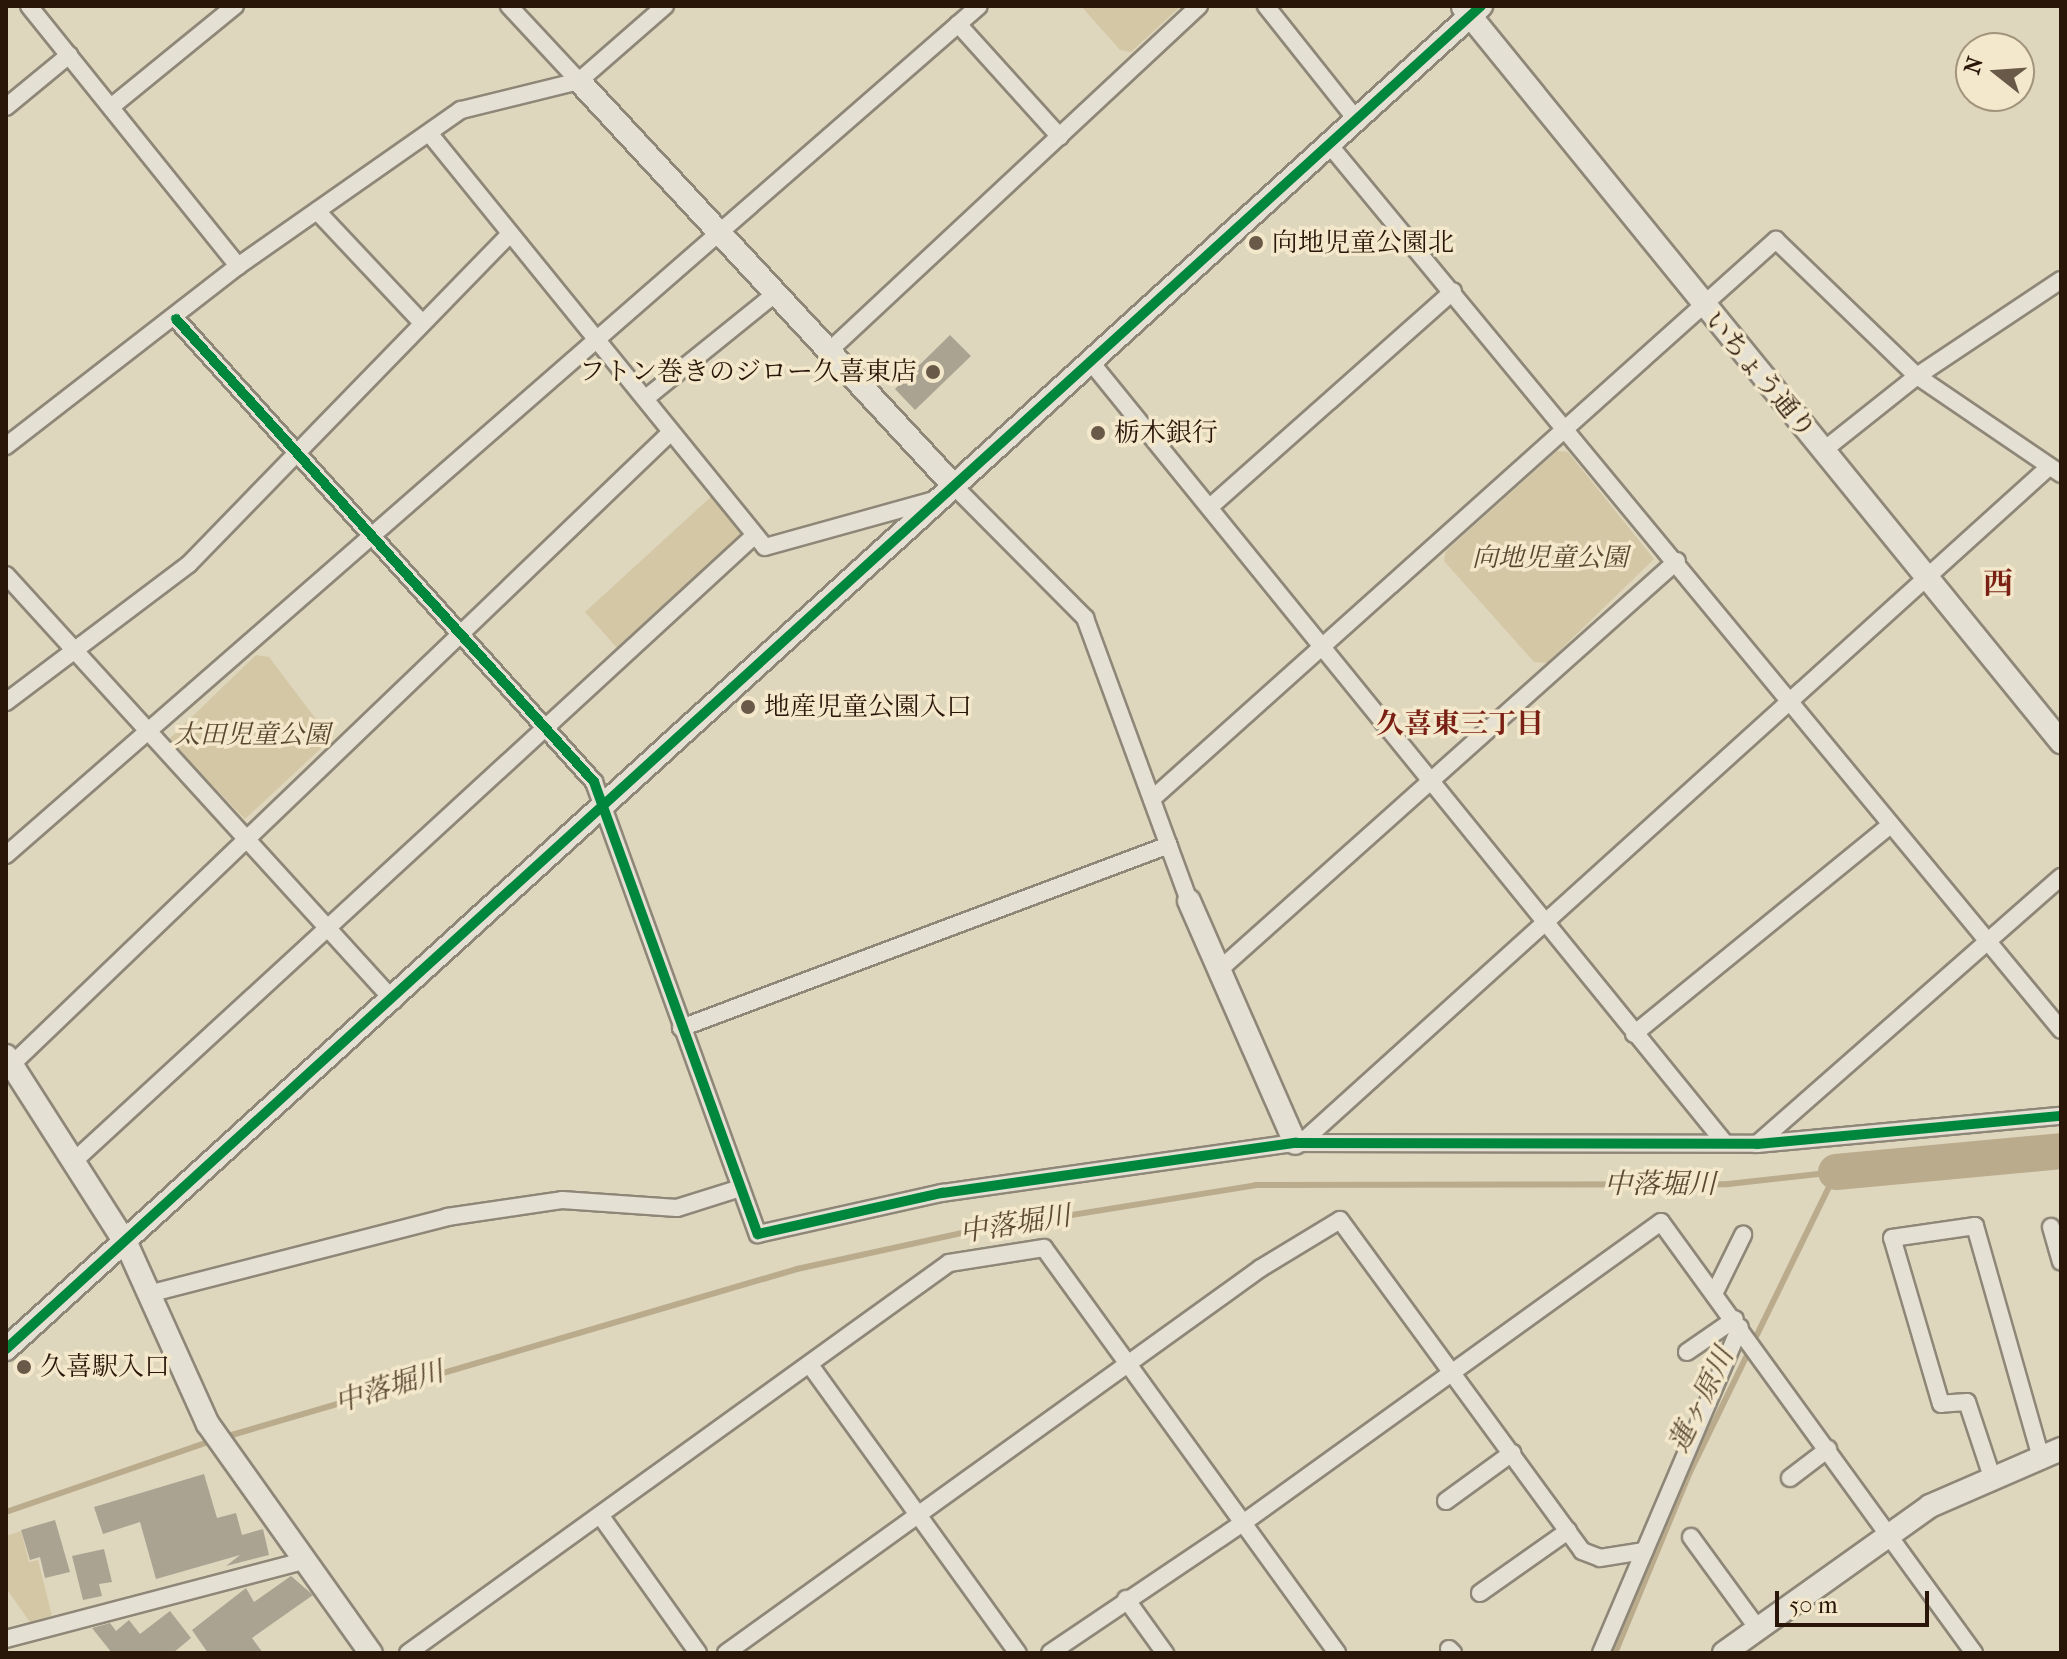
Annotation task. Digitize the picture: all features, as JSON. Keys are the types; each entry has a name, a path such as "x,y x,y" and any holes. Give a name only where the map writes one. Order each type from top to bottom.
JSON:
{"street":[{"path":"29,6 238,266"},
{"path":"111,107 235,6"},
{"path":"509,6 829,351 949,492 1085,618 1189,901 1298,1143"},
{"path":"6,446 176,319 238,266 461,110 579,81 665,6"},
{"path":"6,855 979,6"},
{"path":"829,351 1199,6"},
{"path":"1266,6 1356,119"},
{"path":"6,1349 127,1245 394,1001 1327,142 1356,119 1471,9"},
{"name":"いちょう通り","path":"1471,9 1703,305 2061,742"},
{"path":"958,24 1060,137"},
{"path":"6,107 69,55"},
{"path":"429,133 595,340 646,398 669,434 765,547 949,492"},
{"path":"1327,142 1677,561 1890,825 1990,941 2061,1030"},
{"path":"317,211 422,323"},
{"path":"6,702 189,564 295,451 510,234"},
{"path":"1152,799 1776,240 1917,376 2055,471 1925,575 1298,1143"},
{"path":"1824,450 1917,376 2061,280"},
{"path":"1210,507 1453,291"},
{"path":"646,398 776,293"},
{"path":"176,319 372,537 453,634 589,777 604,808 758,1234 771,1234 942,1193 1298,1143 1757,1144 2061,1116"},
{"path":"1090,361 1724,1142"},
{"path":"371,1653 208,1424 152,1293 127,1245 8,1064 453,634 669,434"},
{"path":"74,1161 755,535"},
{"path":"1219,970 1677,561"},
{"path":"6,575 242,839 394,1001"},
{"path":"1634,1034 1890,825"},
{"path":"681,1028 1169,845"},
{"path":"1757,1144 2061,877"},
{"path":"152,1293 447,1217 562,1200 677,1208 741,1188"},
{"path":"726,1653 1128,1362 1340,1220 1454,1371 1582,1551 1600,1558 1644,1551"},
{"path":"1050,1653 1243,1523 1661,1222 1757,1349 1974,1653"},
{"path":"1724,1653 1889,1533 1992,1477 2051,1453 1975,1226 1892,1238 1941,1404 1967,1402 1992,1477"},
{"path":"2051,1227 2061,1262"},
{"path":"1715,1292 1743,1235"},
{"path":"408,1653 949,1263 1044,1248 1337,1653"},
{"path":"1687,1352 1740,1327"},
{"path":"1601,1653 1740,1327"},
{"path":"810,1365 1018,1653"},
{"path":"1790,1478 1828,1449"},
{"path":"1446,1501 1512,1453"},
{"path":"600,1515 698,1653"},
{"path":"1480,1593 1568,1531"},
{"path":"1691,1537 1758,1629"},
{"path":"6,1639 303,1561"},
{"path":"1126,1599 1165,1653"}],"green space":[{"path":"1081,6 1181,6 1131,52 1120,50"},
{"name":"向地児童公園","path":"1557,451 1568,452 1654,559 1547,663 1534,662 1444,561 1446,551"},
{"path":"713,495 742,531 736,542 618,649 585,612"},
{"name":"太田児童公園","path":"256,655 269,657 331,739 245,819 168,740"},
{"path":"21,1531 29,1562 38,1560 52,1616 30,1622 6,1588 6,1536"}],"building":[{"name":"フトン巻きのジロー久喜東店","path":"950,335 971,356 915,410 895,389"},
{"path":"204,1474 217,1518 236,1513 242,1535 263,1529 269,1555 226,1566 240,1555 156,1579 140,1522 103,1534 94,1507"},
{"path":"55,1520 70,1572 45,1578 40,1557 30,1560 21,1530"},
{"path":"104,1549 112,1582 99,1584 102,1596 83,1600 72,1556"},
{"path":"291,1576 313,1595 252,1638 263,1653 208,1653 192,1630 246,1588 254,1602"},
{"path":"170,1611 191,1638 173,1653 112,1653 92,1628 110,1623 116,1631 129,1620 140,1634"}],"waterway":[{"name":"中落堀川","path":"1836,1172 2061,1151"},
{"name":"中落堀川","path":"225,1437 797,1269 967,1232 1256,1185 1728,1184 1836,1172"},
{"name":"蓮ヶ原川","path":"1615,1653 1690,1472 1836,1172"},
{"name":"中落堀川","path":"6,1512 214,1440"}],"cycle path":[{"path":"6,1349 1481,6"},
{"path":"176,319 594,782 758,1234 942,1193 1295,1143 1757,1144 2061,1116"}],"place":[{"name":"向地児童公園北","path":"1256,243"},
{"name":"フトン巻きのジロー久喜東店","path":"933,372"},
{"name":"栃木銀行","path":"1098,433"},
{"name":"地産児童公園入口","path":"748,707"},
{"name":"久喜駅入口","path":"24,1367"}],"district":[{"name":"西","path":"1998,584"},
{"name":"久喜東三丁目","path":"1460,724"}]}
